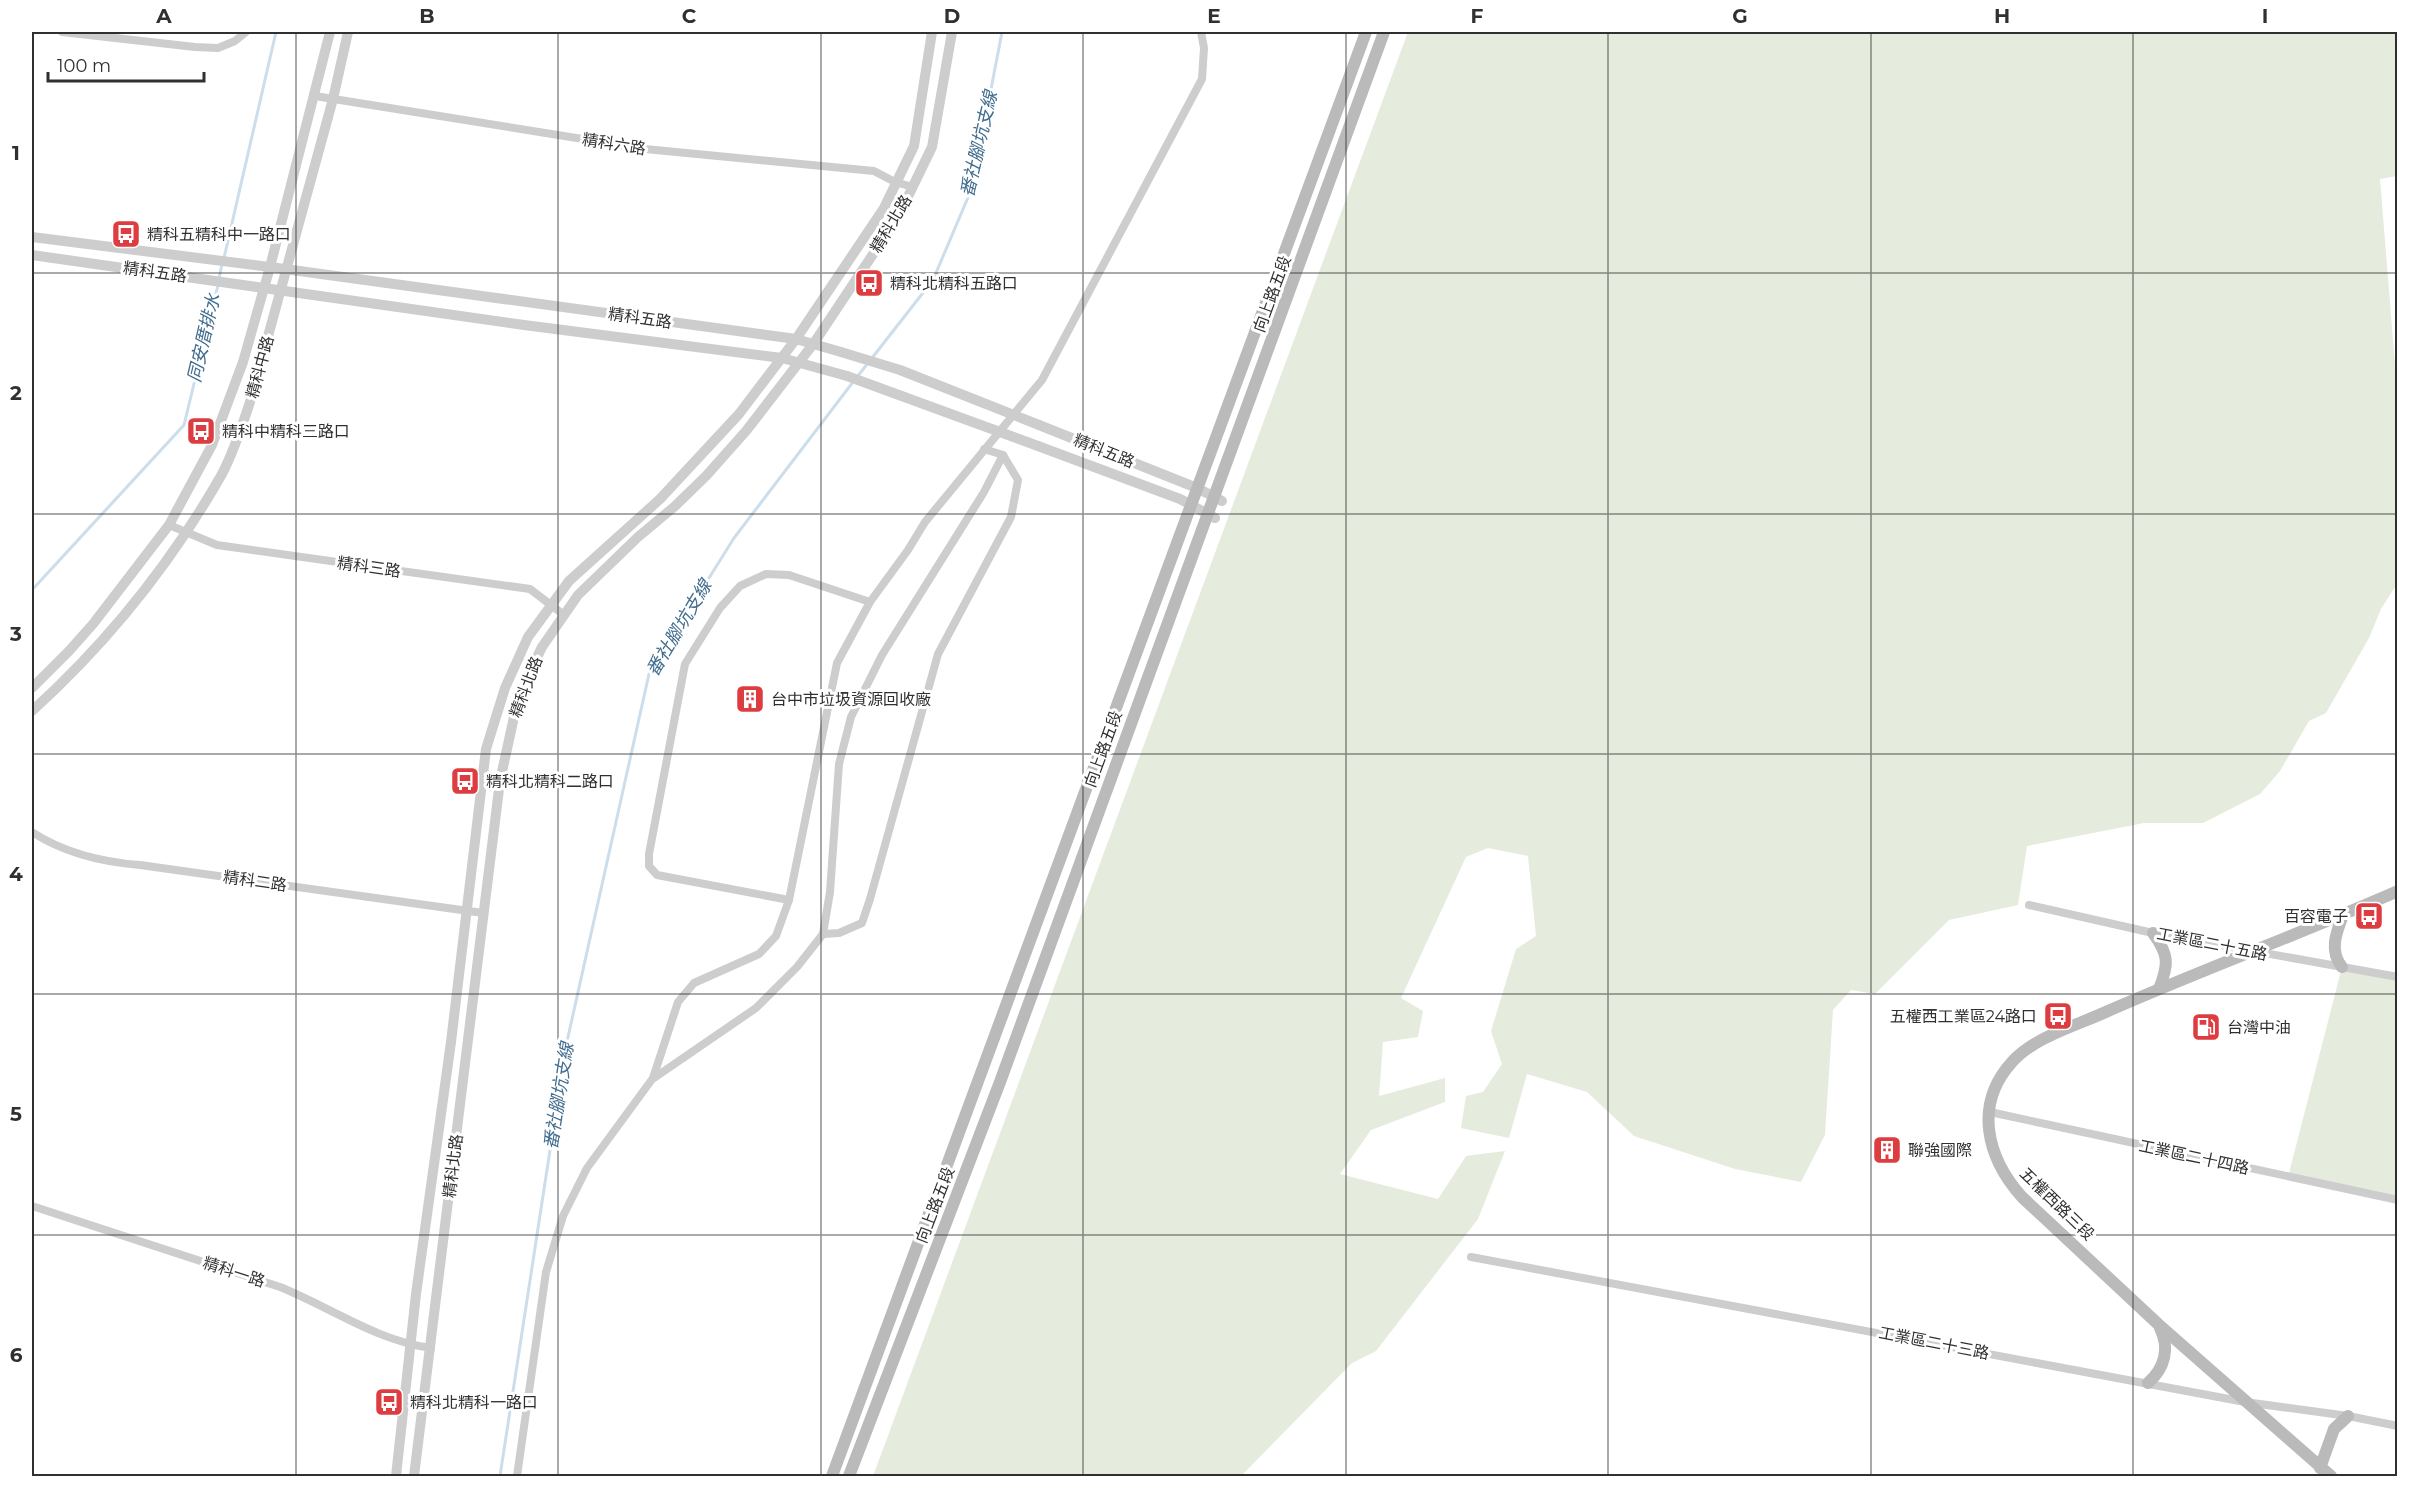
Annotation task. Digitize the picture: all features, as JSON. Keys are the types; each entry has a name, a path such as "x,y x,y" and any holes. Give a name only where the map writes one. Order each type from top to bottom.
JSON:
{"main road":[{"name":"向上路五段","path":"832,1476 1366,32"},
{"name":"向上路五段","path":"849,1476 1000,1082 1218,499 1384,32"},
{"name":"五權西路三段","path":"2331,1476 2158,1324 2022,1197 2008,1180 1992,1149 1990,1112 1995,1091 2010,1063 2030,1046 2159,989 2397,891"},
{"path":"2342,967 2335,952 2335,941 2343,915"},
{"path":"2153,933 2166,954 2167,963 2159,989"},
{"path":"2148,1383 2156,1376 2163,1364 2166,1350 2164,1336 2158,1324"},
{"path":"2320,1468 2334,1429 2348,1416"}],"street":[{"path":"62,32 218,48 235,41 246,32"},
{"name":"精科中路","path":"32,688 93,624 169,525 212,445 243,362 262,287 270,267 330,32"},
{"name":"精科中路","path":"32,711 65,681 114,627 183,533 222,473 238,439 280,290 288,270 333,99 348,32"},
{"name":"精科北路","path":"396,1476 416,1294 451,1042 486,749 494,721 528,637 569,581 660,499 717,440 796,339 884,208 914,146 932,32"},
{"name":"精科北路","path":"414,1476 500,781 514,717 527,678 542,647 578,595 706,476 746,431 814,343 899,215 932,147 952,32"},
{"path":"517,1476 546,1272 563,1216 587,1168 653,1078 678,1002 694,983 759,954 776,936 789,900 837,663 870,602 908,550 925,522 1042,380 1202,79 1204,48 1200,32"},
{"name":"精科六路","path":"315,96 645,149 874,171 895,182 913,187"},
{"name":"精科五路","path":"32,237 796,339 900,370 1218,499"},
{"name":"精科五路","path":"32,255 782,358 847,376 1038,446 1191,504 1211,516"},
{"path":"824,934 839,933 862,923 938,654 1011,517 1018,480 1003,455 984,449"},
{"path":"653,1078 756,1008 797,967 824,934 830,892 839,764 850,717 882,655 984,492 1003,455"},
{"name":"精科三路","path":"169,525 183,533 217,545 530,589 564,615"},
{"path":"789,900 657,875 649,866 649,854 685,664 720,608 740,586 757,576 789,575 870,602"},
{"name":"精科二路","path":"32,832 82,856 110,863 140,865 483,913"},
{"name":"工業區二十五路","path":"2029,904 2247,952 2397,977"},
{"name":"工業區二十四路","path":"1990,1112 2397,1200"},
{"name":"精科一路","path":"32,1206 280,1287 315,1301 347,1320 411,1346 431,1348"},
{"name":"工業區二十三路","path":"1471,1257 2245,1402 2348,1416 2397,1426"}],"shaded area":[{"path":"1408,32 2397,32 2397,176 2380,179 2397,389 2397,584 2381,609 2369,638 2326,713 2309,721 2280,771 2260,794 2203,823 2144,823 2027,846 2018,905 1949,920 1875,994 1851,990 1833,1010 1825,1135 1801,1182 1735,1169 1634,1136 1587,1092 1527,1074 1509,1138 1461,1128 1466,1096 1483,1092 1502,1064 1491,1031 1516,949 1536,936 1528,856 1488,848 1466,857 1401,998 1423,1011 1418,1037 1383,1042 1379,1096 1445,1078 1445,1102 1371,1130 1340,1174 1438,1199 1466,1156 1505,1151 1478,1219 1376,1351 1352,1363 1241,1476 873,1476"},
{"path":"2342,967 2397,977 2397,1200 2288,1177"}],"waterway":[{"name":"同安厝排水","path":"224,258 276,32"},
{"name":"番社腳坑支線","path":"872,358 933,280 972,188 1002,32"},
{"name":"同安厝排水","path":"219,278 222,264"},
{"name":"同安厝排水","path":"32,590 184,425 218,285"},
{"name":"番社腳坑支線","path":"857,377 868,363"},
{"name":"番社腳坑支線","path":"500,1476 566,1046 649,674 734,538 853,382"}],"place":[{"name":"精科五精科中一路口","path":"126,234"},
{"name":"精科北精科五路口","path":"869,283"},
{"name":"精科中精科三路口","path":"201,431"},
{"name":"台中市垃圾資源回收廠","path":"750,699"},
{"name":"精科北精科二路口","path":"465,781"},
{"name":"百容電子","path":"2369,916"},
{"name":"五權西工業區24路口","path":"2058,1016"},
{"name":"台灣中油","path":"2206,1027"},
{"name":"聯強國際","path":"1887,1150"},
{"name":"精科北精科一路口","path":"389,1402"}]}
